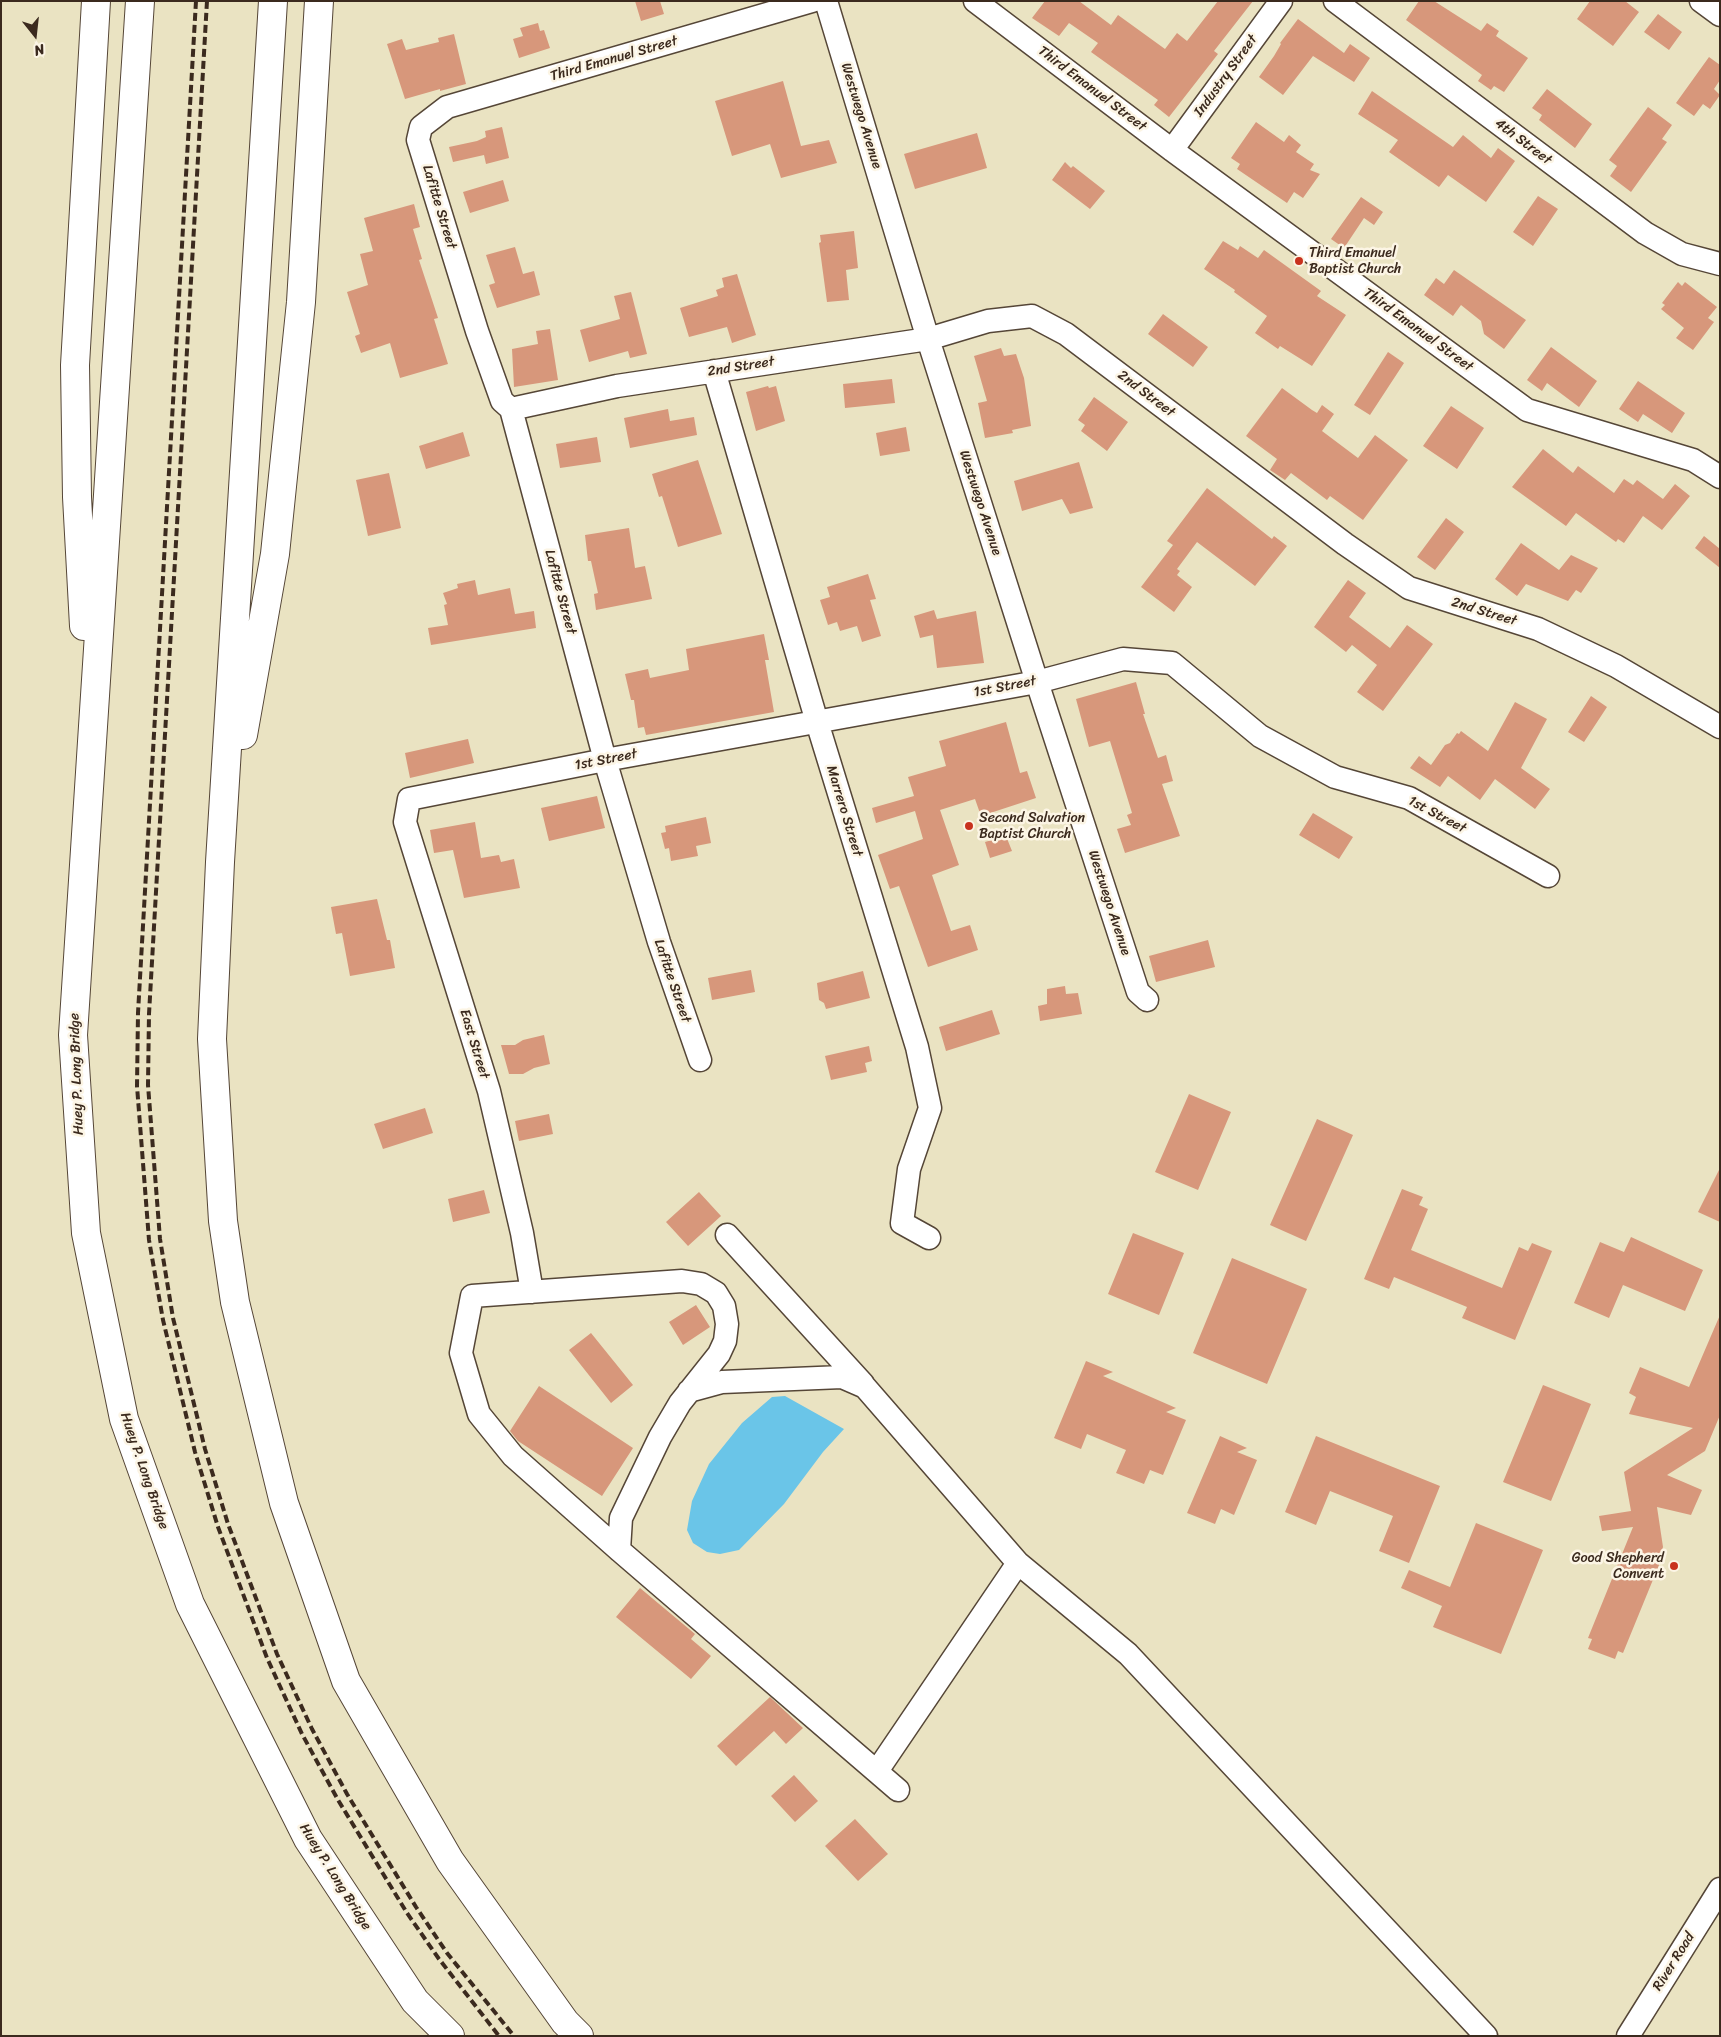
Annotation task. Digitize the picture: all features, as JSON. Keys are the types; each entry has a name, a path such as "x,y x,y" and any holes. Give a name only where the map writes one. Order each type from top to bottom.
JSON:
{"highway":[{"path":"91,742 77,497 75,365 96,1"},
{"path":"91,742 140,1"},
{"path":"273,1 220,862 212,1039 223,1221 235,1302 284,1502 346,1681 450,1861 565,2022 579,2036"},
{"path":"220,862 275,554 301,302 319,1"},
{"name":"Huey P. Long Bridge","path":"91,742 73,1035 86,1233 124,1419 190,1604 308,1839 415,2000 450,2036"}],"street":[{"name":"Third Emanuel Street","path":"421,127 447,107 812,1"},
{"name":"Westwego Avenue","path":"826,1 928,339 1038,682 1138,992 1147,1000"},
{"name":"Third Emanuel Street","path":"976,1 1172,150 1527,410 1693,460 1720,477"},
{"name":"Industry Street","path":"1172,150 1281,1"},
{"name":"4th Street","path":"1335,1 1644,233 1682,254 1720,264"},
{"path":"1701,1 1720,15"},
{"name":"Lafitte Street","path":"421,127 418,140 477,331 502,401 511,409 605,760 659,942 700,1060"},
{"name":"2nd Street","path":"511,409 617,386 928,339 988,321 1032,316 1066,334 1345,544 1409,588 1538,629 1616,666 1720,727"},
{"name":"Marrero Street","path":"714,371 817,722 919,1056 930,1108 909,1169 902,1223 929,1238"},
{"name":"1st Street","path":"409,799 605,760 1038,682 1123,659 1172,663 1260,736 1335,777 1409,798 1548,876"},
{"name":"East Street","path":"409,799 405,822 488,1092 522,1233 532,1292"},
{"path":"727,1235 865,1387 1018,1563 1128,1654 1486,2036"},
{"path":"620,1550 621,1518 660,1436 689,1391 719,1354 725,1341 728,1324 724,1306 716,1293 701,1284 682,1281 472,1296 461,1353 479,1414 513,1456 620,1550 898,1790"},
{"path":"689,1391 722,1382 842,1377 865,1387"},
{"path":"876,1771 1018,1563"},
{"name":"River Road","path":"1628,2036 1720,1889"}],"water":[{"path":"785,1396 844,1429 823,1452 784,1504 739,1550 720,1554 707,1552 693,1543 687,1530 692,1501 709,1464 742,1423 772,1397"}],"building":[{"path":"635,1 660,1 664,14 641,21"},
{"path":"1045,1 1079,1 1111,25 1118,15 1165,49 1177,33 1187,41 1218,1 1253,1 1214,51 1218,54 1169,117 1154,105 1158,100 1091,52 1098,43 1069,23 1059,36 1032,18"},
{"path":"1419,1 1434,1 1481,31 1487,23 1499,31 1496,36 1528,58 1504,92 1494,86 1491,90 1478,81 1482,75 1406,20"},
{"path":"1590,1 1625,1 1639,12 1613,46 1577,19"},
{"path":"1658,14 1682,32 1669,50 1644,32"},
{"path":"1298,19 1344,53 1350,44 1370,58 1354,82 1313,56 1283,95 1259,77 1274,56 1280,43"},
{"path":"538,23 540,31 544,30 550,48 519,58 513,39 523,36 520,28"},
{"path":"454,34 466,84 405,99 387,44 402,39 406,50 439,42 438,38"},
{"path":"1709,57 1720,65 1720,80 1714,89 1720,95 1710,109 1703,104 1694,116 1676,103"},
{"path":"783,81 801,146 829,140 837,163 781,178 770,144 732,156 715,101"},
{"path":"1547,89 1592,124 1575,148 1539,120 1542,115 1532,108"},
{"path":"1372,91 1453,147 1463,135 1491,158 1498,148 1515,161 1486,202 1448,175 1439,187 1389,152 1398,140 1358,114"},
{"path":"1648,107 1672,125 1662,139 1667,142 1631,192 1610,176 1617,166 1609,160"},
{"path":"1256,122 1284,142 1289,135 1301,145 1296,152 1314,164 1310,170 1320,174 1303,198 1294,192 1287,203 1237,169 1240,164 1231,158"},
{"path":"502,127 509,158 486,164 484,155 453,162 449,147 477,141 486,137 485,131"},
{"path":"977,133 987,168 915,189 904,154"},
{"path":"1065,162 1105,191 1090,209 1052,180"},
{"path":"503,180 509,201 470,213 463,192"},
{"path":"1538,196 1558,209 1533,246 1513,232"},
{"path":"1361,197 1383,212 1374,225 1364,218 1344,248 1331,239"},
{"path":"414,204 420,227 413,229 422,259 419,260 438,318 434,319 448,364 400,378 390,343 361,353 355,336 360,334 347,292 368,285 360,254 373,251 364,218"},
{"path":"854,231 858,268 846,270 849,300 827,302 819,243 821,242 820,235"},
{"path":"1223,241 1238,250 1240,246 1258,258 1264,250 1321,291 1317,296 1346,315 1312,366 1280,346 1278,349 1255,333 1267,316 1234,292 1235,290 1204,269"},
{"path":"515,247 523,274 534,271 540,295 497,308 489,285 495,283 486,255"},
{"path":"1454,270 1526,320 1504,349 1484,334 1481,321 1461,305 1453,316 1424,295 1436,278 1444,284"},
{"path":"737,274 756,335 732,343 727,327 689,337 680,308 718,296 716,290 724,287 722,278"},
{"path":"1678,282 1682,286 1685,282 1717,307 1708,318 1714,322 1693,350 1676,338 1684,328 1661,309 1665,305 1662,303"},
{"path":"631,292 647,354 630,358 628,351 589,362 580,330 620,319 614,296"},
{"path":"1163,314 1208,347 1193,367 1148,334"},
{"path":"550,329 558,380 514,387 512,349 538,344 536,331"},
{"path":"1551,347 1597,381 1579,407 1547,383 1542,391 1527,380"},
{"path":"1001,348 1004,356 1016,354 1024,378 1031,426 1012,430 1013,433 985,438 978,403 987,401 974,356"},
{"path":"1388,352 1404,363 1370,415 1354,405"},
{"path":"892,379 895,403 845,408 843,384"},
{"path":"1638,381 1685,413 1672,433 1643,414 1638,422 1619,409"},
{"path":"768,386 769,388 776,386 785,421 756,431 746,392"},
{"path":"1282,388 1317,413 1322,405 1334,414 1322,431 1358,458 1375,435 1408,460 1363,520 1330,496 1327,500 1291,473 1285,480 1270,470 1277,459 1246,436"},
{"path":"1094,397 1128,422 1107,451 1081,431 1085,425 1078,420"},
{"path":"1451,406 1484,428 1457,469 1423,446"},
{"path":"668,409 670,421 694,417 697,435 630,448 624,418"},
{"path":"906,427 910,451 880,456 876,433"},
{"path":"463,432 470,456 426,469 419,446"},
{"path":"597,437 601,462 560,468 556,444"},
{"path":"1543,449 1573,473 1578,466 1614,493 1624,479 1633,485 1637,480 1663,499 1675,484 1690,496 1662,530 1643,516 1624,543 1618,539 1616,542 1576,513 1566,526 1512,487"},
{"path":"698,460 722,534 678,547 662,496 659,497 652,474"},
{"path":"1079,462 1093,508 1070,514 1062,499 1022,511 1014,481"},
{"path":"389,473 401,528 368,536 356,480"},
{"path":"1207,488 1272,539 1274,536 1287,546 1255,586 1197,542 1177,569 1180,571 1177,575 1192,587 1174,612 1141,587 1173,545 1167,541"},
{"path":"1446,518 1464,532 1435,570 1417,557"},
{"path":"629,528 635,568 645,566 652,599 596,610 594,594 598,593 591,561 588,561 585,535"},
{"path":"1704,536 1720,549 1720,568 1695,548"},
{"path":"1521,543 1559,570 1571,555 1598,568 1581,593 1576,590 1568,601 1526,584 1517,596 1495,579"},
{"path":"868,574 876,599 870,600 881,636 862,642 857,626 840,631 837,622 828,625 820,600 830,597 827,587"},
{"path":"475,580 478,595 510,588 515,614 534,611 536,628 431,645 428,628 448,625 444,605 447,604 443,593 458,588 457,584"},
{"path":"1348,580 1366,593 1349,617 1390,648 1407,625 1433,644 1383,711 1357,692 1377,665 1352,645 1346,652 1314,627"},
{"path":"934,610 937,619 976,611 984,663 937,668 933,635 920,638 914,616"},
{"path":"764,634 769,660 765,660 774,712 646,735 644,727 638,728 634,700 631,700 625,674 648,669 650,678 689,670 686,649"},
{"path":"1136,682 1145,714 1143,714 1158,758 1166,755 1173,781 1162,784 1180,836 1125,853 1117,829 1131,825 1127,815 1132,813 1110,741 1089,747 1076,699"},
{"path":"1591,696 1607,707 1584,742 1568,732"},
{"path":"1515,702 1547,719 1521,768 1550,789 1535,809 1495,779 1480,800 1448,776 1440,787 1410,768 1419,756 1431,765 1445,745 1450,743 1457,733 1459,734 1461,731 1488,751"},
{"path":"1006,722 1020,773 1027,771 1036,798 981,816 975,799 940,810 959,865 932,875 951,931 970,925 978,950 928,967 899,886 890,889 878,855 923,839 915,811 876,823 872,808 914,796 908,777 946,766 939,741"},
{"path":"468,739 474,763 410,778 405,753"},
{"path":"597,796 605,828 549,841 541,808"},
{"path":"1313,813 1353,837 1339,859 1299,835"},
{"path":"706,817 711,843 696,846 698,856 671,861 669,848 665,849 661,833 666,832 665,826"},
{"path":"475,822 481,858 499,855 501,862 514,859 520,888 464,898 453,850 434,853 430,830"},
{"path":"1006,836 1012,851 990,858 985,842"},
{"path":"377,899 387,940 390,940 395,968 350,976 342,933 336,934 331,907"},
{"path":"1208,940 1215,967 1156,982 1149,956"},
{"path":"751,970 755,992 712,1000 708,978"},
{"path":"863,971 870,998 826,1009 824,1003 819,1000 817,983"},
{"path":"1065,986 1066,994 1078,993 1082,1014 1040,1021 1038,1006 1047,1004 1047,989"},
{"path":"992,1010 1000,1034 946,1051 939,1027"},
{"path":"544,1035 550,1064 534,1068 523,1074 509,1074 501,1045 515,1045 523,1040"},
{"path":"869,1046 872,1061 865,1063 867,1072 831,1080 825,1056"},
{"path":"1189,1094 1231,1112 1198,1190 1155,1172"},
{"path":"425,1108 433,1133 383,1149 374,1124"},
{"path":"549,1114 553,1134 519,1141 515,1121"},
{"path":"1317,1119 1353,1135 1306,1241 1270,1225"},
{"path":"1720,1168 1720,1222 1698,1212"},
{"path":"1402,1189 1423,1197 1419,1205 1428,1209 1411,1250 1502,1288 1519,1247 1528,1251 1532,1243 1552,1251 1515,1340 1462,1318 1467,1307 1394,1277 1389,1289 1364,1279"},
{"path":"484,1190 490,1213 453,1222 448,1199"},
{"path":"699,1192 721,1216 688,1246 666,1222"},
{"path":"1133,1233 1184,1253 1159,1315 1108,1294"},
{"path":"1631,1237 1703,1270 1685,1311 1623,1285 1609,1318 1574,1303 1600,1242 1624,1252"},
{"path":"1232,1258 1307,1289 1267,1384 1193,1353"},
{"path":"696,1305 710,1327 683,1345 669,1322"},
{"path":"1720,1315 1720,1415 1705,1451 1667,1475 1702,1490 1691,1515 1657,1507 1663,1547 1658,1562 1659,1565 1623,1653 1618,1651 1615,1659 1588,1649 1592,1639 1588,1638 1633,1527 1602,1531 1599,1516 1631,1511 1624,1472 1693,1428 1629,1414 1636,1397 1629,1393 1640,1367 1689,1387"},
{"path":"591,1333 633,1385 611,1403 569,1350"},
{"path":"1086,1361 1113,1372 1103,1376 1176,1408 1166,1412 1186,1420 1163,1475 1150,1470 1144,1484 1116,1473 1126,1450 1087,1434 1081,1449 1054,1438"},
{"path":"1543,1385 1591,1404 1551,1501 1503,1482"},
{"path":"539,1386 633,1448 602,1496 518,1441 510,1431"},
{"path":"1220,1436 1247,1448 1237,1452 1257,1460 1234,1515 1221,1509 1215,1524 1187,1513"},
{"path":"1316,1436 1440,1486 1409,1563 1379,1551 1393,1516 1330,1491 1316,1525 1285,1512"},
{"path":"1476,1523 1543,1550 1501,1654 1433,1627 1442,1606 1401,1588 1409,1570 1450,1587"},
{"path":"640,1588 695,1634 691,1639 711,1656 691,1679 616,1617"},
{"path":"770,1697 803,1728 786,1744 774,1731 736,1766 717,1746"},
{"path":"794,1775 818,1801 795,1822 771,1796"},
{"path":"855,1819 888,1854 858,1881 825,1846"}],"railway":[{"path":"196,1 138,1013 137,1086 149,1240 163,1320 195,1452 218,1527 267,1658 302,1734 338,1800 407,1913 439,1959 499,2036"},
{"path":"207,1 149,1014 148,1085 160,1239 173,1318 205,1449 228,1524 277,1654 312,1729 347,1794 416,1907 447,1953 514,2036"}],"place":[{"name":"Third Emanuel Baptist Church","path":"1299,261"},
{"name":"Second Salvation Baptist Church","path":"969,826"},
{"name":"Good Shepherd Convent","path":"1674,1566"}]}
